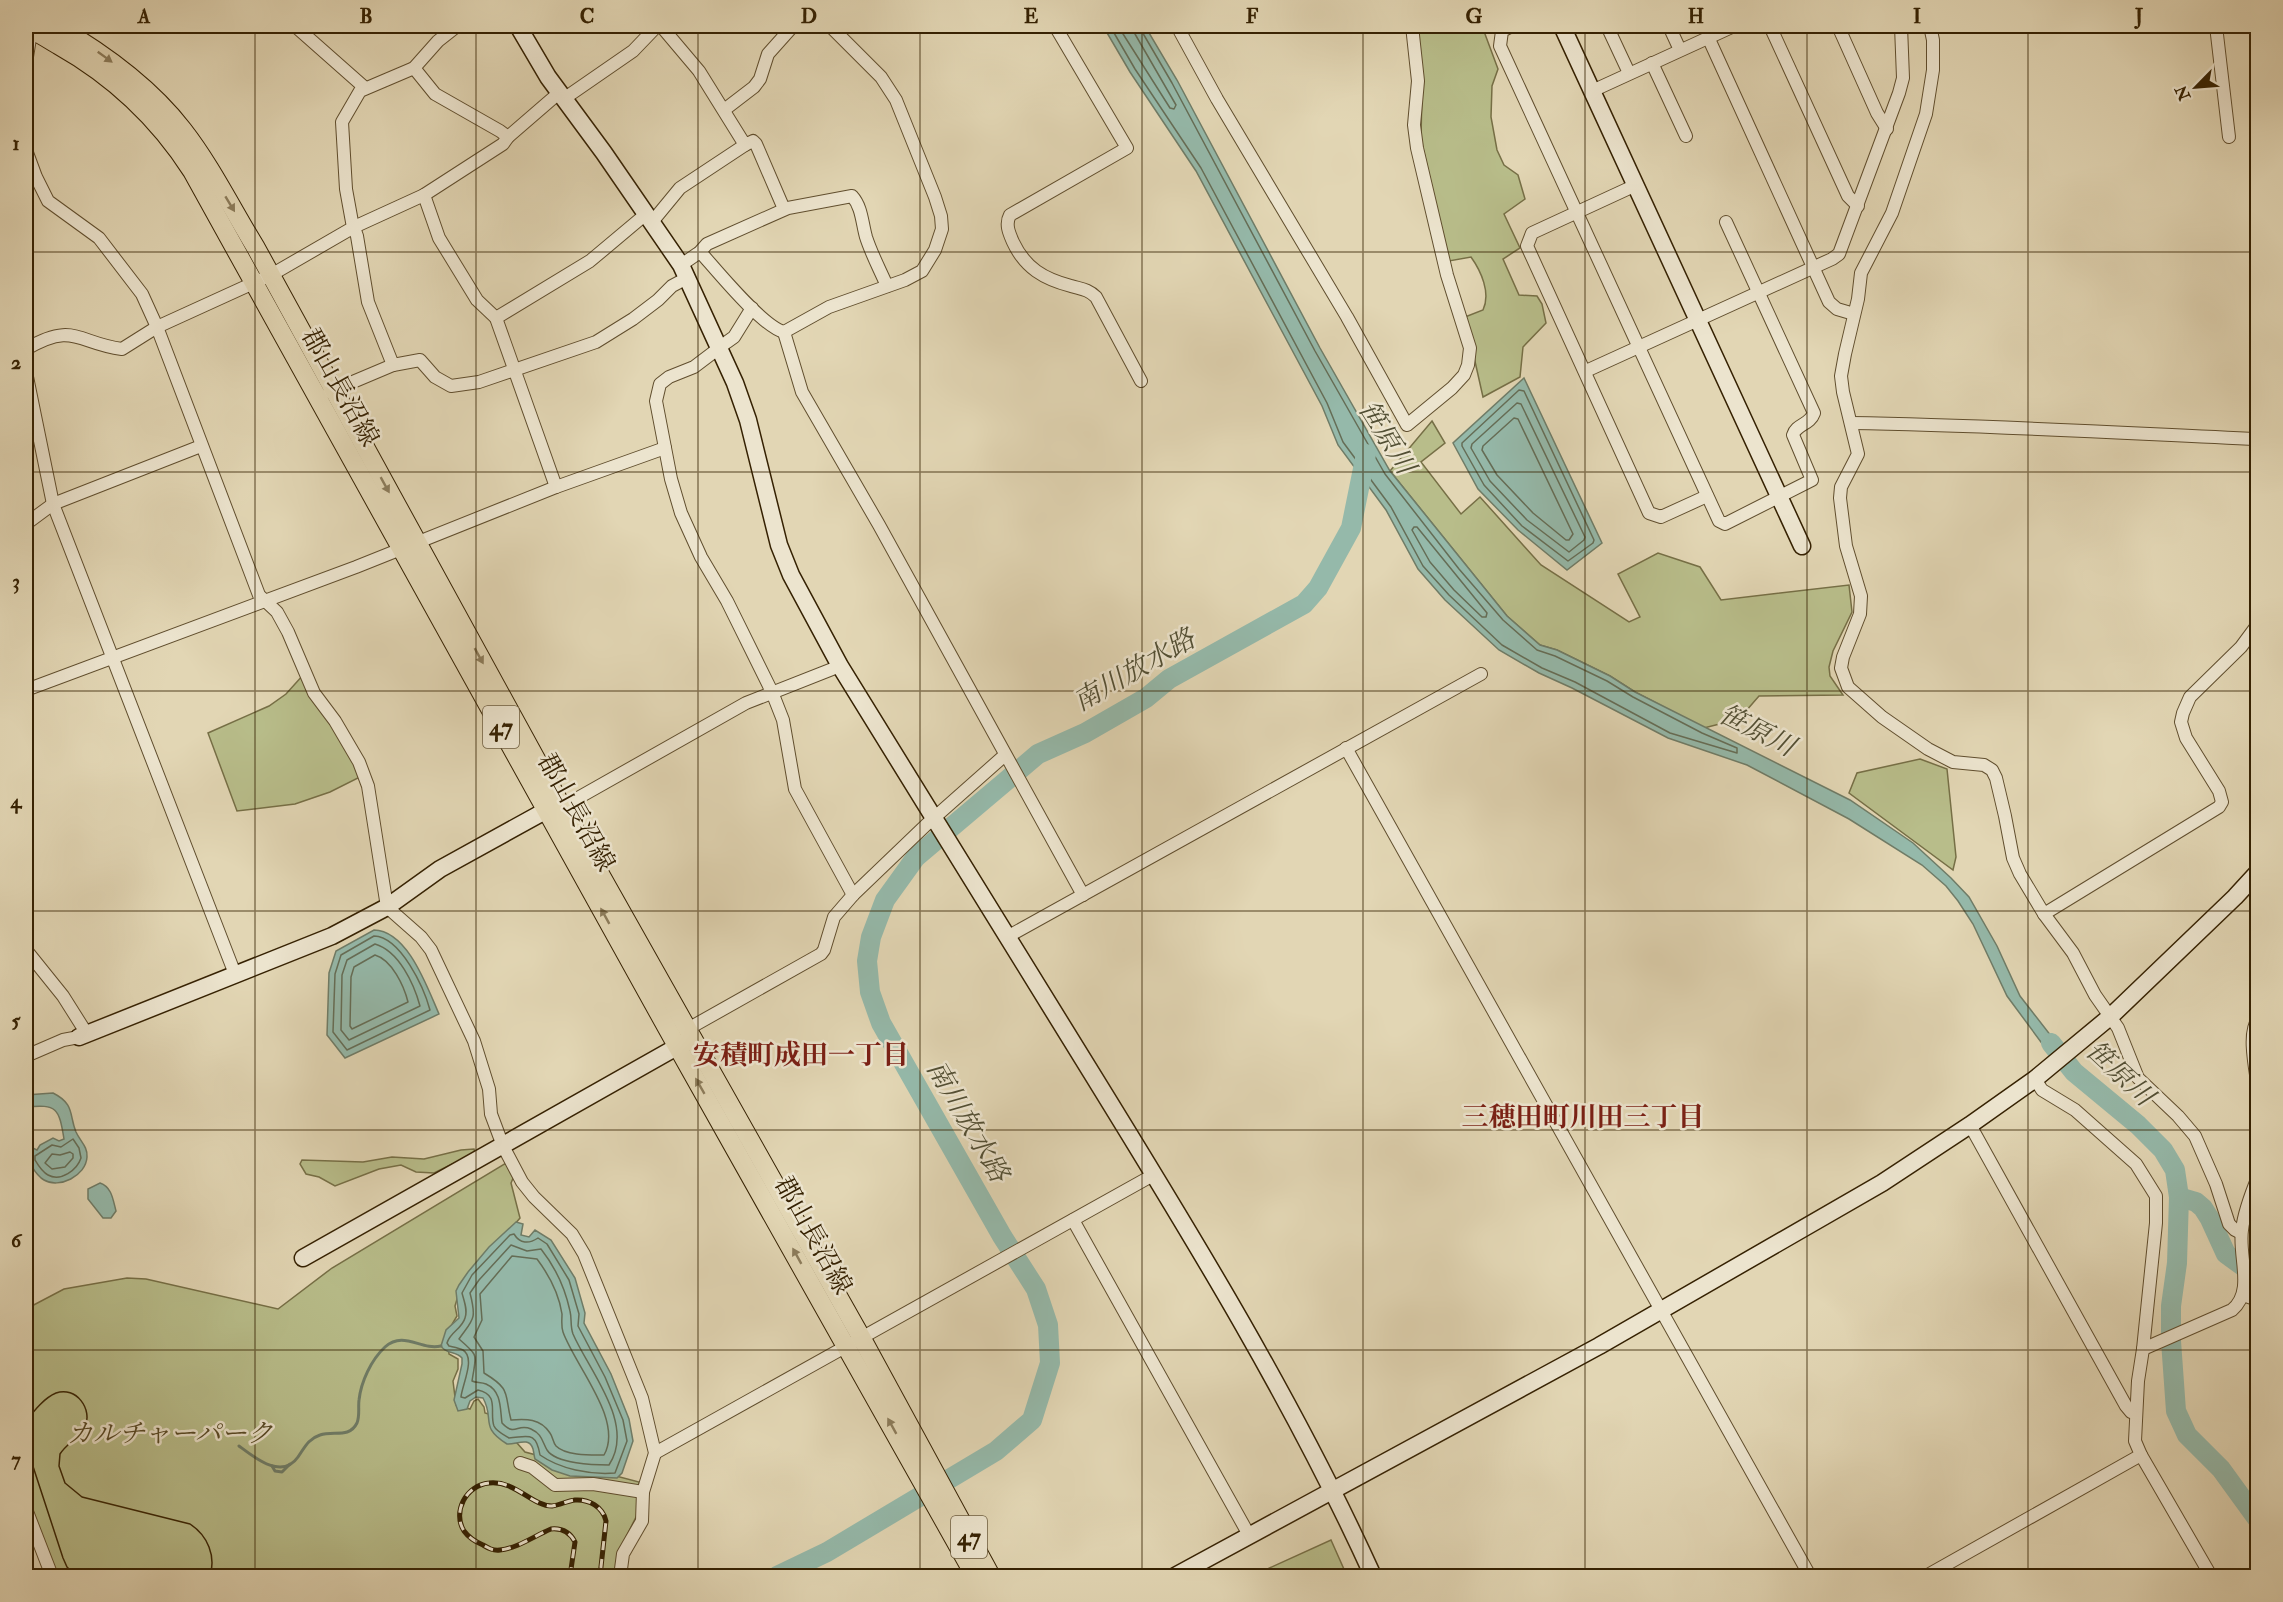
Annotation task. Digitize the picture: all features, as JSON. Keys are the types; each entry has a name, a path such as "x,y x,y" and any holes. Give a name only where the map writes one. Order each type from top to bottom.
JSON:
{"main road":[{"name":"郡山長沼線","path":"56,26 106,57 153,97 183,130 203,159 263,279 409,545 941,1501 991,1576"},
{"name":"郡山長沼線","path":"30,27 79,57 121,88 156,123 176,146 263,279"},
{"name":"郡山長沼線","path":"941,1501 975,1576"}],"street":[{"path":"295,26 364,87"},
{"path":"393,365 368,302 357,236 349,209 342,122 364,87 414,68 438,41 458,26"},
{"path":"518,26 548,77 684,271 720,348 748,420 779,545 791,575 840,666 1155,1174 1263,1359 1333,1489 1372,1576"},
{"path":"26,349 42,340 66,335 123,349 157,327 263,279 354,227 424,195 498,148 508,137 562,95 633,51 659,26 699,71 745,145"},
{"path":"724,110 754,87 760,79 768,54 793,26"},
{"path":"784,332 829,307 915,275 927,267 940,239 941,216 902,112 890,89 872,67 830,26"},
{"path":"1055,26 1127,148 1010,215 1007,223 1010,235 1024,260 1044,278 1090,290 1096,297 1141,381"},
{"path":"1177,26 1217,99 1347,317 1407,425 1452,388 1464,375 1470,348 1448,275 1417,148 1414,125 1418,81 1412,26"},
{"path":"1512,26 1502,32 1500,46 1578,211 1707,496 1719,521 1725,524 1812,480 1793,435 1797,427 1811,419 1813,409 1726,222"},
{"path":"1562,26 1802,546"},
{"path":"1607,26 1629,73"},
{"path":"1669,26 1680,50"},
{"path":"1592,92 1734,26"},
{"path":"1770,26 1848,196 1858,206"},
{"path":"1838,26 1877,113 1887,129"},
{"path":"1586,371 1839,254 1887,129 1903,78 1901,26"},
{"path":"1930,26 1933,40 1933,70 1926,114 1892,213 1862,273 1841,376 1858,454 1841,487 1840,509 1845,546 1861,596 1861,610 1843,657 1841,668 1843,676 1851,692 1928,749 1953,762 1984,765 1992,770 2003,806 2013,858 2044,914 2073,953 2095,995 2118,1028 2138,1078 2178,1116 2195,1136 2216,1184 2229,1224 2241,1237"},
{"path":"2216,26 2229,137"},
{"path":"26,63 30,27"},
{"path":"1708,37 1834,308 1854,314"},
{"path":"1653,63 1686,136"},
{"path":"414,68 435,94 508,137"},
{"path":"496,318 590,261 649,218 680,188 753,141 784,209"},
{"path":"26,150 48,201 99,237 142,294 157,327 259,595 264,602 272,605 288,632 314,693 359,762 368,786 387,907 422,937 431,950 474,1041 489,1089 492,1114 503,1146 522,1182 572,1234 584,1254 642,1398 655,1454 643,1492 642,1521 623,1554 622,1576"},
{"path":"1636,185 1532,233 1527,246 1649,513 1661,517 1707,496"},
{"path":"424,195 439,238 477,300 496,318 556,487"},
{"path":"325,393 393,365 421,360 435,376 451,386 467,385 604,339 650,306 672,286 707,244 784,209 852,196 864,221 865,235 886,286"},
{"path":"699,254 752,308 774,328 784,332"},
{"path":"752,308 734,337 694,366 669,377 660,384 656,401 677,501 687,528 701,557 720,586 772,692 783,720 795,789 853,895"},
{"path":"784,332 802,392 879,525 1083,896"},
{"path":"26,372 53,504 235,974"},
{"path":"1851,423 2258,439"},
{"path":"26,524 53,504 201,446"},
{"path":"26,690 264,602 556,487 665,448"},
{"path":"2044,914 2219,807 2222,802 2221,795 2186,738 2181,722 2182,713 2190,697 2241,647 2258,624"},
{"path":"26,1056 63,1040 83,1036 332,936 387,907 440,869 746,702 840,666"},
{"path":"1007,937 1481,674"},
{"path":"1346,748 1464,956 1521,1064 1810,1576"},
{"path":"303,1258 503,1146 685,1038 820,954 824,950 831,922 853,895 1005,755"},
{"path":"1175,1576 1599,1346 1882,1183 2036,1078 2111,1016 2258,872"},
{"path":"26,950 63,996 83,1036"},
{"path":"2258,1020 2253,1028 2253,1036 2258,1089"},
{"path":"2036,1078 2042,1090 2075,1110 2136,1164 2156,1196 2156,1223 2144,1349 2138,1381 2135,1441 2211,1576"},
{"path":"1970,1125 2126,1406 2136,1414"},
{"path":"655,1454 1155,1174"},
{"path":"2144,1349 2232,1310 2240,1303 2243,1293 2241,1237 2250,1197 2258,1177"},
{"path":"1073,1220 1249,1535"},
{"path":"2243,1293 2258,1300"},
{"path":"1926,1576 2141,1455"},
{"path":"520,1463 532,1467 555,1485 593,1484 643,1492"},
{"path":"26,1509 52,1576"}],"green space":[{"path":"1418,26 1482,26 1498,69 1492,86 1491,117 1497,150 1504,165 1518,175 1525,199 1504,214 1520,248 1503,259 1519,295 1537,296 1542,304 1546,323 1523,347 1520,377 1483,397 1465,317 1483,310 1485,289 1481,275 1471,257 1449,261 1421,140 1422,87"},
{"path":"1432,421 1445,443 1421,462 1461,514 1480,497 1541,565 1629,622 1640,617 1618,574 1658,553 1700,567 1721,600 1849,585 1852,612 1833,651 1829,667 1830,676 1843,695 1759,696 1739,719 1704,728 1635,692 1610,676 1557,650 1540,645 1507,616 1390,471"},
{"path":"304,674 362,776 330,792 295,804 237,811 208,733 269,706 286,694"},
{"path":"1920,759 1947,769 1956,857 1953,870 1849,793 1857,773"},
{"path":"474,1149 475,1153 434,1173 416,1172 401,1165 379,1169 335,1186 319,1177 306,1174 300,1164 302,1160 363,1162 392,1157 424,1159"},
{"name":"カルチャーパーク","path":"506,1163 514,1176 511,1183 520,1218 460,1289 455,1306 457,1316 449,1330 448,1337 449,1354 458,1359 458,1369 453,1381 456,1405 470,1409 474,1401 478,1399 485,1413 492,1415 525,1452 639,1482 638,1513 622,1545 628,1576 57,1576 26,1498 26,1309 64,1289 127,1278 146,1279 278,1309 332,1268"},
{"path":"1331,1540 1347,1576 1252,1576"}],"water":[{"path":"1103,26 1145,26 1177,80 1320,348 1390,471 1507,616 1540,645 1557,650 1610,676 1635,692 1850,800 1913,843 1969,897 1997,946 2020,996 2062,1050 2052,1057 2007,996 1973,924 1958,901 1946,886 1922,865 1849,819 1747,765 1668,738 1539,673 1499,650 1445,600 1418,569 1386,510 1338,445 1322,406 1196,171 1130,72"},
{"path":"1524,378 1602,543 1567,570 1518,530 1478,489 1453,443"},
{"path":"374,930 386,933 406,950 415,962 439,1014 345,1058 327,1035 329,973 336,951"},
{"path":"53,1093 65,1101 68,1106 76,1132 87,1153 85,1164 77,1175 57,1183 41,1178 26,1158 26,1145 37,1150 40,1145 53,1138 59,1141 64,1139 60,1120 55,1110 44,1106 26,1107 26,1095"},
{"path":"100,1183 110,1191 113,1198 116,1211 111,1218 103,1218 88,1199 88,1189"},
{"path":"516,1222 523,1224 521,1235 529,1237 535,1230 551,1240 575,1278 585,1313 584,1323 611,1374 629,1419 633,1441 622,1473 617,1478 570,1476 552,1470 535,1459 529,1443 507,1444 490,1428 483,1398 476,1397 470,1401 467,1409 458,1411 454,1400 462,1358 441,1346 446,1330 459,1318 456,1291 468,1272 489,1247"}],"waterway":[{"name":"南川放水路","path":"777,1576 827,1552 996,1451 1032,1420 1050,1363 1048,1325 1036,1289 1002,1236 881,1023 870,992 867,961 871,937 885,900 916,857 1038,754 1085,733 1146,698 1169,679 1304,604 1318,588 1351,528 1366,454"},
{"name":"笹原川","path":"2051,1043 2074,1072 2138,1125 2163,1150 2175,1170 2179,1197 2177,1263 2171,1306 2171,1341 2176,1411 2187,1435 2221,1469 2258,1520"},
{"path":"2179,1197 2196,1202 2203,1208 2226,1254 2258,1277"},
{"path":"239,1446 269,1465 284,1467 292,1464 312,1439 325,1434 345,1433 354,1428 358,1420 360,1393 364,1379 375,1358 385,1347 399,1340 426,1346 441,1346"},
{"path":"272,1466 275,1471 282,1472 290,1464"}],"tram line":[{"path":"26,1421 43,1401 52,1395 63,1392 76,1396 85,1406 87,1420 82,1431 60,1454 59,1466 65,1483 82,1497 190,1524 202,1534 209,1547 212,1561 210,1576"},
{"path":"26,1445 63,1558 67,1567 76,1576"}],"railway":[{"path":"570,1576 575,1542 568,1533 562,1530 551,1529 520,1544 500,1550 489,1548 470,1538 464,1531 460,1516 463,1501 468,1494 481,1485 498,1483 507,1485 545,1505 552,1506 575,1500 595,1505 602,1512 606,1521 600,1576"}],"district":[{"name":"安積町成田一丁目","path":"801,1055"},
{"name":"三穂田町川田三丁目","path":"1583,1117"}]}
